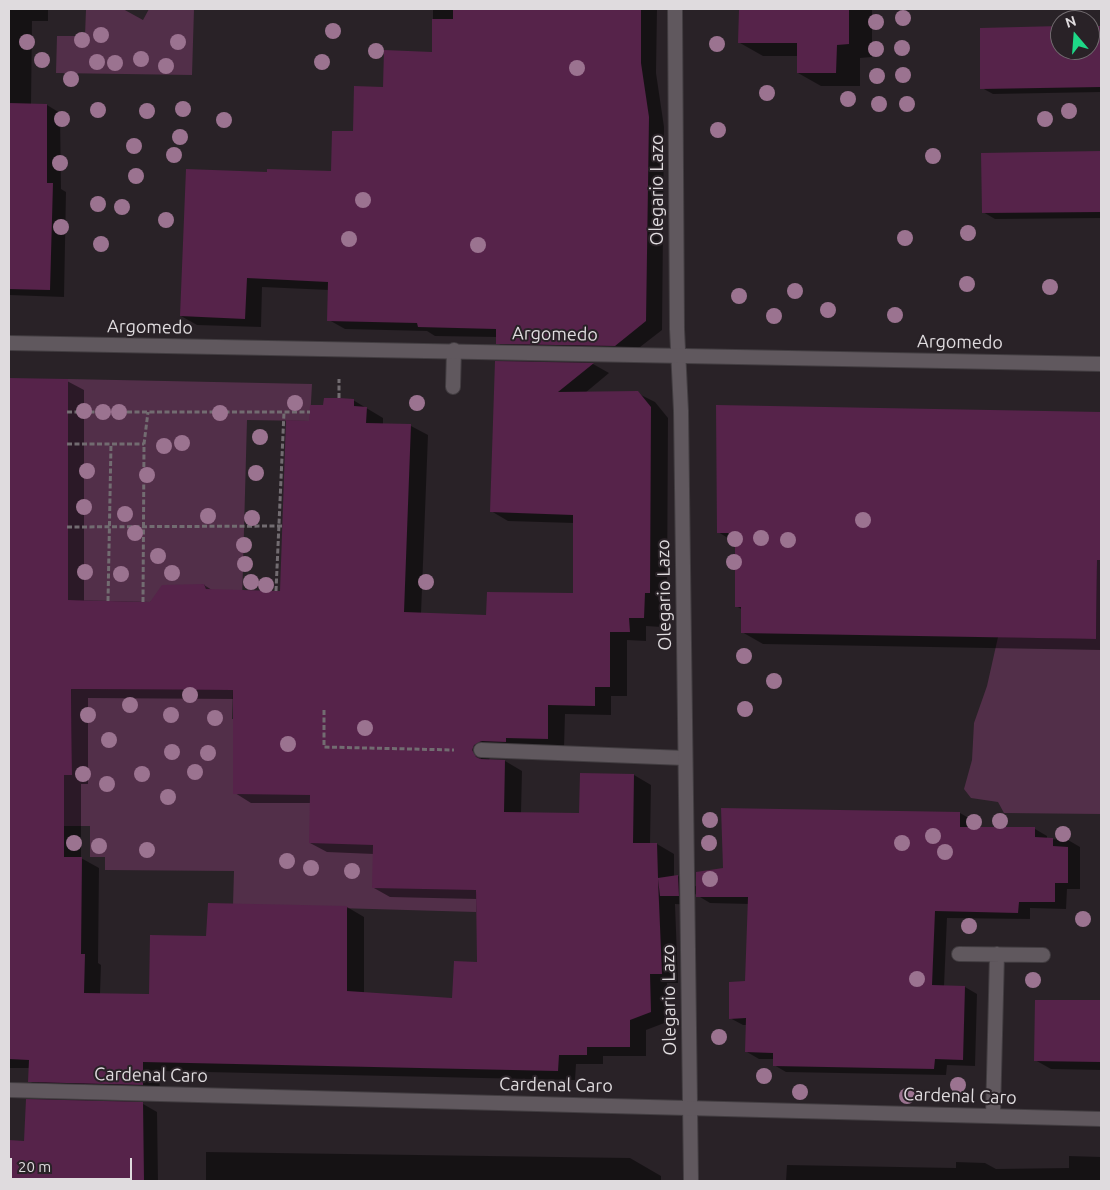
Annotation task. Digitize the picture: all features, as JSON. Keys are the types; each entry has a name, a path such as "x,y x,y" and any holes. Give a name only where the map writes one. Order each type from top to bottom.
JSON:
{"street":[{"name":"Olegario Lazo","path":"675,9 678,355 691,1181"},
{"name":"Argomedo","path":"9,343 454,350 1101,364"},
{"path":"453,387 454,350"},
{"path":"481,750 685,758"},
{"path":"960,954 1043,955"},
{"path":"993,1116 997,954"},
{"name":"Cardenal Caro","path":"9,1090 1101,1119"}],"path":[{"path":"67,412 310,412"},
{"path":"143,602 144,444 148,412"},
{"path":"276,591 284,412"},
{"path":"67,444 144,444"},
{"path":"108,601 111,444"},
{"path":"67,528 280,526"},
{"path":"324,710 324,747 481,750"}],"shaded area":[{"path":"86,9 123,9 143,20 149,9 194,9 192,75 56,73 57,36 85,36"},
{"path":"68,379 312,384 310,421 247,420 242,603 211,603 204,584 150,602 72,600 68,605"},
{"path":"1097,560 1101,560 1101,814 1004,813 998,802 971,798 964,789 972,760 974,723 987,686 998,637 1096,639"},
{"path":"71,689 233,690 232,719 279,719 483,704 476,912 233,905 234,871 105,870 105,857 90,857 90,826 64,826 64,775 72,775"}],"building":[{"path":"453,9 641,9 641,63 649,117 646,321 615,346 496,344 496,329 418,327 417,323 327,321 328,282 247,278 245,319 180,316 186,169 267,172 267,169 331,171 332,131 353,131 354,86 383,87 384,50 432,52 432,19 453,19"},
{"path":"739,9 849,9 849,44 837,45 836,73 797,73 797,43 738,43"},
{"path":"1050,26 1050,60 1100,60 1101,26 1101,87 980,89 980,28"},
{"path":"9,103 47,104 47,183 53,183 50,290 9,289"},
{"path":"1101,151 1101,212 982,213 981,153"},
{"path":"495,361 594,363 558,392 638,391 651,407 650,593 645,593 644,618 629,618 630,632 610,632 610,687 595,687 595,706 548,705 548,739 506,738 506,742 481,741 474,745 472,750 476,757 480,759 505,760 504,812 579,813 580,773 634,774 633,843 657,843 658,878 678,875 679,896 660,896 658,879 662,974 650,974 651,1012 630,1020 630,1047 587,1047 587,1055 559,1055 558,1071 143,1062 143,1085 28,1082 29,1060 9,1059 9,378 68,379 68,600 150,602 162,585 204,584 206,589 280,591 286,420 309,421 310,405 323,405 324,398 354,399 354,406 367,407 366,423 411,424 404,612 486,615 487,592 573,593 573,515 490,512","holes":["71,689 233,690 233,794 310,795 309,843 373,845 372,888 476,890 477,962 454,961 452,998 347,991 347,906 208,903 206,936 150,935 149,994 84,993 85,954 81,954 82,857 64,857 64,775 72,775"]},
{"path":"716,405 1101,412 1101,560 1097,560 1096,639 741,633 741,607 735,607 735,533 717,533"},
{"path":"721,808 960,812 960,827 1035,827 1035,837 1053,838 1053,846 1068,847 1068,883 1055,883 1055,902 1019,902 1018,913 935,911 932,985 965,986 963,1060 935,1059 934,1069 773,1066 773,1053 745,1052 746,1018 729,1019 729,982 745,981 748,897 696,897 696,872 723,868"},
{"path":"1035,1000 1101,1000 1101,1062 1034,1061"},
{"path":"26,1099 143,1102 144,1181 9,1181 9,1140 24,1141"}]}
